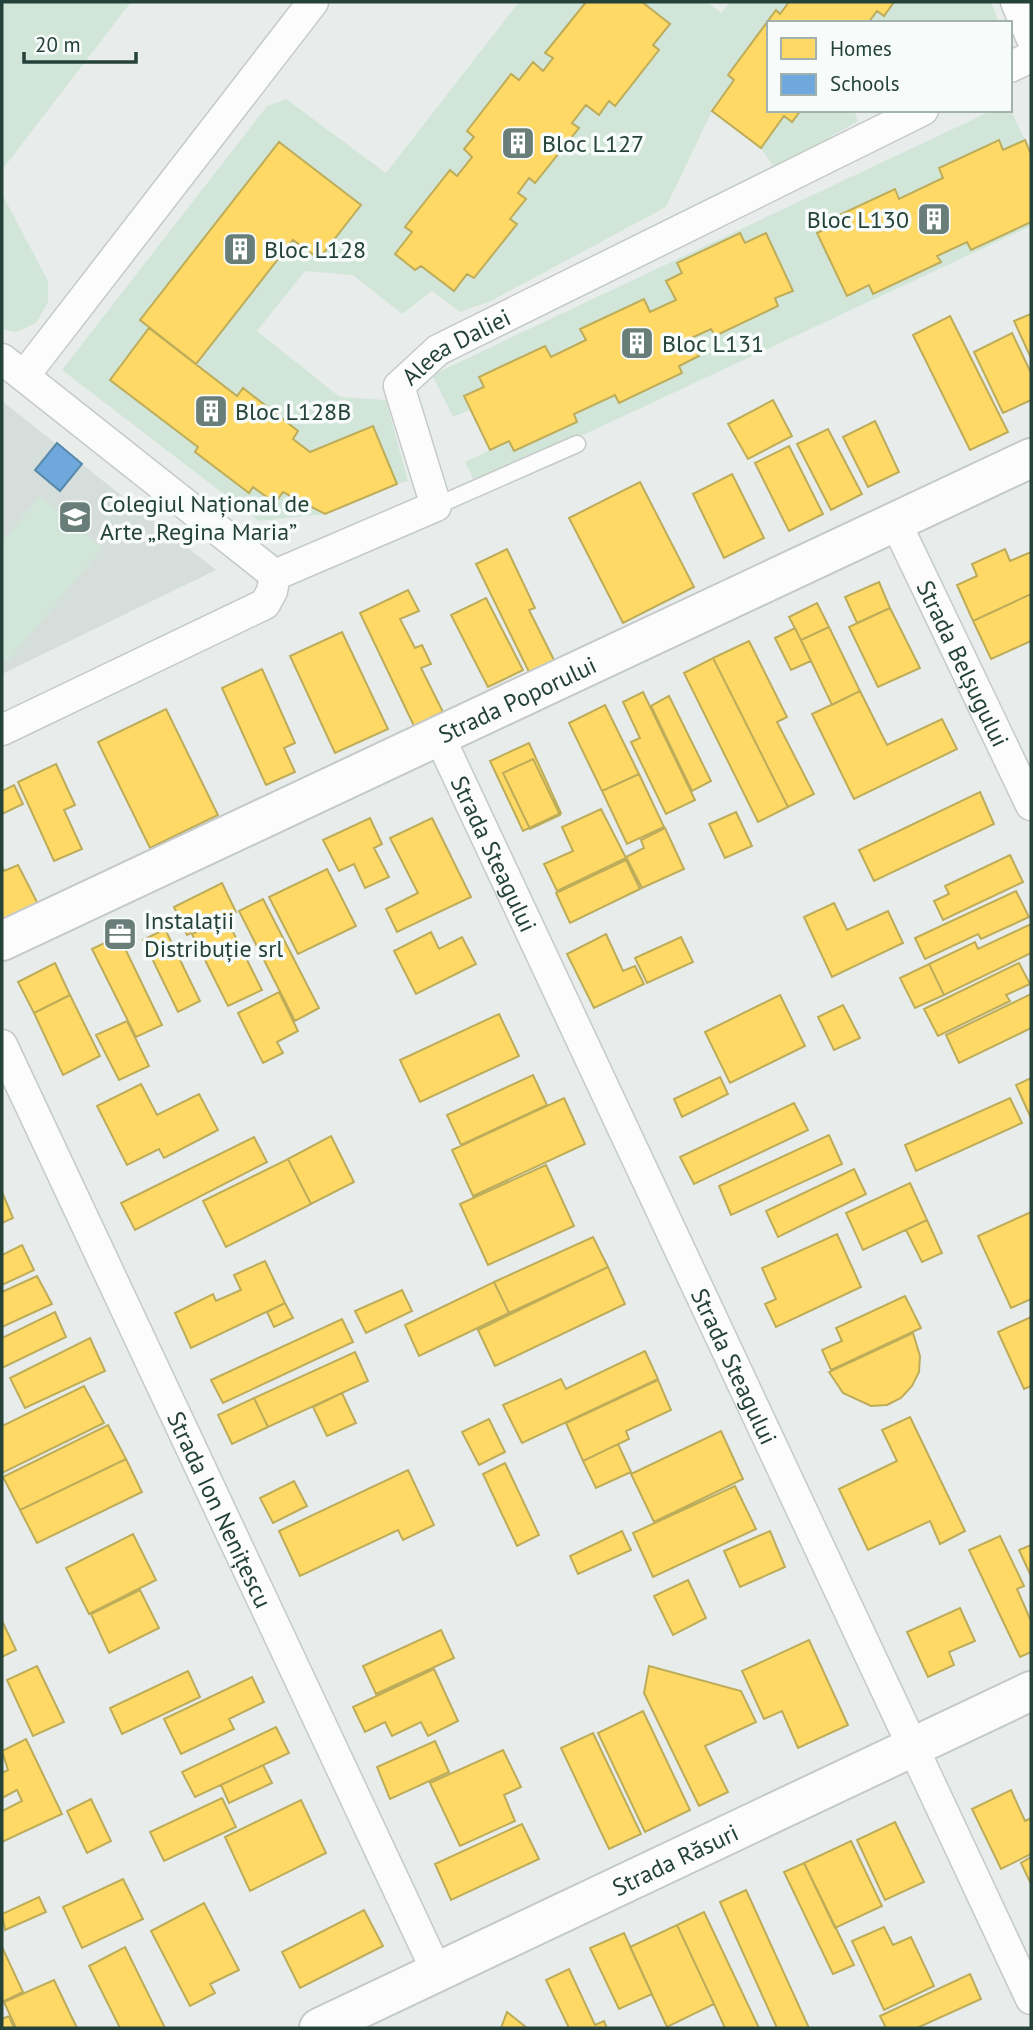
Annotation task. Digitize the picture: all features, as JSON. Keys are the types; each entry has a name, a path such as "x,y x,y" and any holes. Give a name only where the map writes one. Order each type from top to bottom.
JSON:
{"street":[{"path":"275,575 13,367 313,2"},
{"path":"1016,2 1031,37"},
{"path":"1012,66 1031,57"},
{"name":"Aleea Daliei","path":"436,506 399,386 438,350 919,112"},
{"name":"Strada Poporului","path":"2,941 1031,458"},
{"path":"275,575 436,506"},
{"name":"Strada Belșugului","path":"895,522 1031,805"},
{"path":"2,730 265,604 272,591 275,575"},
{"name":"Strada Steagului","path":"439,736 1031,1999"},
{"name":"Strada Ion Nenițescu","path":"2,1045 437,1972"},
{"name":"Strada Răsuri","path":"319,2028 1031,1690"}],"lane":[{"path":"436,506 577,444"}],"shaded area":[{"name":"Colegiul Național de Arte „Regina Maria”","path":"2,401 216,570 2,674"}],"green space":[{"path":"2,2 131,2 2,170"},
{"path":"519,2 707,2 721,13 730,2 789,2 780,14 775,10 728,75 734,80 712,111 666,207 491,301 460,312 432,291 402,314 353,275 305,271 257,331 340,397 386,400 408,481 397,484 372,426 310,452 293,439 298,431 243,389 237,396 196,364 293,240 319,259 360,205 279,142 140,320 149,328 110,380 198,447 195,453 248,493 253,487 274,503 283,492 325,514 259,521 62,370 267,106 286,99 386,173"},
{"path":"894,2 991,2 998,21 870,21 877,11 884,16"},
{"path":"795,112 855,112 858,121 775,169 761,148 784,116"},
{"path":"989,112 1012,112 1025,140 1003,150 998,140 939,168 943,178 899,199 894,189 835,217 838,223 817,233 847,296 869,285 873,294 941,262 937,256 967,242 971,250 1031,222 1031,226 476,485 465,462 509,441 514,451 576,422 574,414 615,395 619,402 682,374 679,366 699,356 691,338 711,329 715,336 778,306 775,298 792,291 766,233 745,243 740,233 677,262 682,273 667,281 676,300 650,312 643,299 581,329 586,340 551,357 480,378 484,387 465,397 470,410 453,417 432,375"},
{"path":"2,194 48,281 48,302 36,323 16,332 2,329"},
{"path":"40,496 102,548 8,661 2,656 2,542"}],"building: Homes":[{"name":"Bloc L127","path":"586,2 642,2 670,24 653,45 659,50 615,106 609,101 599,115 586,105 572,123 579,128 535,183 529,178 518,193 526,199 510,219 517,224 474,278 467,274 454,291 421,266 415,270 395,254 412,232 405,227 450,170 457,176 472,157 464,149 474,137 467,131 511,74 519,80 533,62 543,71 553,58 545,53"},
{"path":"789,2 894,2 884,16 877,11 870,21 768,21 776,10 780,14"},
{"path":"767,22 767,112 800,112 792,122 784,116 761,148 712,111 734,80 728,75"},
{"name":"Bloc L130","path":"999,140 1003,150 1025,140 1031,154 1031,222 971,250 967,242 937,256 941,262 873,294 869,285 847,296 817,233 838,223 835,217 895,189 899,199 943,178 939,168"},
{"name":"Bloc L128","path":"279,142 361,205 319,259 293,240 196,364 140,320"},
{"name":"Bloc L131","path":"740,233 745,243 766,233 793,291 775,298 778,306 715,336 711,329 691,338 699,356 679,366 682,373 619,403 615,395 574,414 577,422 514,451 509,441 490,450 464,396 484,387 479,377 545,346 551,357 586,340 580,329 644,299 650,312 676,300 666,281 682,273 677,263"},
{"path":"1031,314 1031,358 1014,321"},
{"path":"950,316 1008,432 970,450 913,335"},
{"name":"Bloc L128B","path":"149,328 237,396 243,388 298,431 293,439 310,452 373,426 397,484 325,514 283,492 275,503 253,487 249,493 195,452 198,447 110,380"},
{"path":"1012,333 1031,373 1031,400 1003,413 974,352"},
{"path":"773,400 792,436 748,459 728,424"},
{"path":"875,421 899,472 868,487 843,437"},
{"path":"828,429 862,494 831,510 797,444"},
{"path":"789,446 823,514 789,531 755,463"},
{"path":"732,474 764,538 724,558 693,494"},
{"path":"640,482 694,587 623,623 569,518"},
{"path":"507,549 535,608 529,610 556,664 531,676 476,564"},
{"path":"1005,549 1010,561 1031,552 1031,594 973,621 957,585 977,576 972,564"},
{"path":"879,582 890,608 857,623 845,597"},
{"path":"408,590 419,611 400,619 415,648 422,645 431,664 421,668 443,712 414,726 360,613"},
{"path":"1031,594 1031,641 991,659 973,621"},
{"path":"486,598 523,670 488,687 451,615"},
{"path":"817,603 829,627 801,640 789,617"},
{"path":"890,608 920,668 878,687 849,627"},
{"path":"829,627 860,691 832,705 801,640"},
{"path":"795,628 811,661 791,670 775,638"},
{"path":"342,632 388,729 335,753 290,656"},
{"path":"749,641 787,717 777,722 814,794 788,807 713,658"},
{"path":"713,658 788,807 758,822 684,673"},
{"path":"262,669 295,743 284,748 295,772 266,785 222,688"},
{"path":"860,691 887,745 942,719 957,749 854,799 812,714"},
{"path":"643,692 695,800 666,814 631,742 640,738 623,702"},
{"path":"669,696 711,781 692,791 651,706"},
{"path":"605,705 639,774 602,791 569,723"},
{"path":"166,709 218,815 150,848 98,742"},
{"path":"529,743 561,813 523,831 490,761"},
{"path":"533,759 560,815 530,829 503,773"},
{"path":"56,764 75,805 64,810 82,849 54,861 18,782"},
{"path":"639,774 664,827 627,844 602,791"},
{"path":"14,785 23,804 2,814 2,791"},
{"path":"980,792 994,824 874,881 859,850"},
{"path":"601,809 626,858 557,891 544,864 573,851 562,827"},
{"path":"736,812 752,846 725,858 709,824"},
{"path":"370,818 382,844 374,848 389,877 365,888 354,864 339,871 323,840"},
{"path":"432,818 471,897 397,932 386,909 418,893 390,838"},
{"path":"665,828 684,869 642,888 626,857 644,848 641,840"},
{"path":"1010,855 1023,882 943,920 934,901 949,894 945,886"},
{"path":"626,860 640,889 570,923 556,893"},
{"path":"18,865 38,904 2,922 2,866 4,871"},
{"path":"327,869 356,926 298,954 269,897"},
{"path":"222,883 236,912 187,935 174,907"},
{"path":"1016,891 1029,917 981,939 978,934 925,959 915,938"},
{"path":"263,899 319,1008 295,1021 239,911"},
{"path":"834,903 847,930 888,911 903,943 832,977 804,917"},
{"path":"226,918 262,990 228,1006 192,934"},
{"path":"1031,924 1031,953 944,995 929,964 975,942 978,949"},
{"path":"165,929 200,1001 178,1012 143,940"},
{"path":"431,932 439,949 462,937 476,964 416,994 394,951"},
{"path":"606,934 623,971 635,966 644,984 594,1008 567,954"},
{"path":"119,936 162,1025 136,1037 92,949"},
{"path":"681,937 693,962 647,983 635,958"},
{"path":"55,963 70,995 34,1013 18,982"},
{"path":"1019,963 1030,984 1006,995 1010,1001 938,1036 924,1009"},
{"path":"929,964 944,995 915,1008 900,978"},
{"path":"279,992 298,1031 277,1042 283,1053 263,1063 238,1013"},
{"path":"1031,994 1031,1028 959,1063 946,1035"},
{"path":"70,995 100,1056 63,1075 34,1013"},
{"path":"780,995 805,1046 730,1083 705,1032"},
{"path":"843,1005 860,1038 834,1050 818,1017"},
{"path":"499,1014 519,1056 420,1102 400,1060"},
{"path":"127,1021 149,1066 119,1080 96,1035"},
{"path":"533,1075 547,1105 461,1145 447,1115"},
{"path":"720,1077 728,1094 682,1117 674,1099"},
{"path":"1031,1078 1031,1118 1016,1085"},
{"path":"141,1084 157,1115 199,1094 218,1130 164,1158 159,1149 127,1165 97,1106"},
{"path":"564,1098 585,1144 473,1196 452,1150"},
{"path":"1010,1098 1022,1123 916,1171 905,1145"},
{"path":"794,1103 808,1130 694,1184 680,1157"},
{"path":"829,1135 842,1164 731,1215 719,1186"},
{"path":"331,1136 354,1182 311,1204 288,1159"},
{"path":"254,1137 267,1162 135,1230 121,1203"},
{"path":"288,1159 311,1204 226,1247 203,1201"},
{"path":"546,1165 574,1226 488,1265 460,1204"},
{"path":"854,1169 866,1194 778,1237 766,1211"},
{"path":"910,1183 927,1220 863,1250 846,1213"},
{"path":"2,1192 13,1218 2,1223"},
{"path":"1031,1212 1031,1299 1011,1308 978,1236"},
{"path":"927,1220 942,1253 922,1262 906,1230"},
{"path":"837,1234 861,1287 776,1327 765,1304 776,1299 762,1268"},
{"path":"593,1237 608,1267 509,1313 494,1282"},
{"path":"22,1245 34,1270 2,1285 2,1255"},
{"path":"265,1261 285,1303 191,1348 175,1313 213,1294 216,1301 241,1290 234,1275"},
{"path":"608,1267 625,1304 495,1366 478,1330"},
{"path":"37,1276 52,1304 2,1327 2,1292"},
{"path":"494,1282 509,1313 419,1356 405,1325"},
{"path":"402,1290 412,1311 366,1333 355,1311"},
{"path":"905,1296 921,1328 831,1370 822,1350 842,1341 836,1328"},
{"path":"285,1303 293,1318 274,1327 267,1312"},
{"path":"55,1312 66,1337 2,1368 2,1338"},
{"path":"1031,1317 1031,1386 1024,1389 998,1332"},
{"path":"342,1319 353,1342 223,1403 211,1380"},
{"path":"913,1333 920,1356 919,1372 912,1386 901,1398 887,1405 871,1406 843,1393 829,1372"},
{"path":"90,1338 105,1371 25,1408 10,1378"},
{"path":"645,1351 658,1379 522,1443 503,1405 561,1379 566,1389"},
{"path":"355,1352 368,1381 268,1427 254,1398"},
{"path":"658,1380 671,1410 626,1431 629,1439 583,1461 566,1423"},
{"path":"84,1386 104,1423 2,1473 2,1426"},
{"path":"342,1393 356,1423 327,1436 313,1407"},
{"path":"254,1398 268,1427 232,1444 218,1415"},
{"path":"910,1417 965,1531 940,1544 930,1521 868,1550 839,1489 897,1461 882,1430"},
{"path":"489,1419 505,1452 479,1465 462,1432"},
{"path":"108,1425 126,1459 20,1510 3,1477"},
{"path":"721,1431 743,1479 654,1522 631,1474"},
{"path":"618,1444 631,1472 596,1488 583,1461"},
{"path":"126,1459 142,1492 37,1543 20,1510"},
{"path":"505,1463 539,1535 517,1546 483,1474"},
{"path":"408,1470 434,1525 403,1540 398,1530 300,1576 279,1531"},
{"path":"294,1481 307,1506 273,1523 260,1498"},
{"path":"735,1486 756,1529 653,1577 633,1533"},
{"path":"622,1531 631,1550 578,1574 570,1556"},
{"path":"770,1531 785,1567 740,1587 724,1551"},
{"path":"133,1534 156,1580 89,1614 66,1568"},
{"path":"1000,1536 1024,1586 1017,1589 1031,1621 1031,1652 1020,1657 969,1550"},
{"path":"1031,1545 1031,1576 1019,1550"},
{"path":"688,1580 706,1618 673,1635 654,1596"},
{"path":"140,1590 159,1628 109,1653 91,1614"},
{"path":"960,1608 975,1641 949,1652 954,1665 928,1677 907,1632"},
{"path":"2,1624 16,1650 2,1657"},
{"path":"441,1630 454,1658 376,1694 363,1666"},
{"path":"809,1640 848,1725 798,1748 782,1711 764,1719 742,1671"},
{"path":"37,1666 64,1722 33,1736 7,1680"},
{"path":"649,1666 741,1691 756,1722 705,1746 728,1792 699,1806 644,1693"},
{"path":"434,1669 458,1721 428,1736 421,1722 392,1736 385,1722 365,1732 353,1707"},
{"path":"188,1671 200,1697 122,1734 110,1708"},
{"path":"252,1677 264,1702 229,1719 234,1729 181,1754 164,1719"},
{"path":"643,1711 690,1810 645,1832 598,1733"},
{"path":"276,1727 289,1753 195,1797 182,1772"},
{"path":"593,1733 641,1834 609,1849 561,1748"},
{"path":"26,1739 62,1814 2,1842 2,1811 22,1801 17,1790 2,1798 2,1773 8,1770 2,1751"},
{"path":"435,1741 449,1772 390,1799 377,1767"},
{"path":"503,1750 521,1787 504,1795 515,1821 460,1846 430,1783"},
{"path":"263,1765 272,1783 229,1803 221,1785"},
{"path":"1011,1790 1025,1821 1031,1818 1031,1854 1001,1869 972,1809"},
{"path":"222,1798 236,1827 164,1861 150,1832"},
{"path":"91,1799 111,1841 87,1853 67,1811"},
{"path":"301,1800 326,1853 250,1891 225,1837"},
{"path":"895,1822 924,1882 885,1900 857,1840"},
{"path":"522,1824 539,1859 451,1900 435,1864"},
{"path":"851,1841 882,1906 835,1928 804,1863"},
{"path":"1031,1857 1031,1884 1021,1863"},
{"path":"804,1863 854,1965 833,1974 784,1872"},
{"path":"123,1879 143,1919 82,1948 63,1907"},
{"path":"746,1890 809,2028 777,2028 720,1902"},
{"path":"39,1897 46,1912 5,1930 2,1914"},
{"path":"204,1903 239,1970 210,1984 215,1993 190,2006 151,1931"},
{"path":"364,1910 383,1946 300,1988 282,1952"},
{"path":"704,1912 759,2028 725,2028 677,1925"},
{"path":"677,1925 714,2004 667,2027 630,1947"},
{"path":"884,1927 893,1945 911,1937 934,1986 884,2010 852,1941"},
{"path":"624,1933 652,1994 619,2009 590,1948"},
{"path":"2,1947 23,1992 2,2002"},
{"path":"125,1947 165,2028 120,2028 89,1966"},
{"path":"569,1969 595,2025 604,2021 607,2028 569,2028 546,1980"},
{"path":"970,1974 981,1999 917,2028 886,2028 880,2016"},
{"path":"54,1980 77,2028 16,2028 4,2002"},
{"path":"507,2012 527,2028 501,2028"},
{"path":"9,2016 14,2028 2,2028 2,2019"}],"building: Schools":[{"path":"57,443 82,464 60,491 35,470"}],"place":[{"name":"Bloc L127","path":"518,143"},
{"name":"Bloc L130","path":"934,219"},
{"name":"Bloc L128","path":"240,249"},
{"name":"Bloc L131","path":"637,343"},
{"name":"Bloc L128B","path":"211,411"},
{"name":"Colegiul Național de Arte „Regina Maria”","path":"75,517"},
{"name":"Instalații Distribuție srl","path":"120,934"}]}
